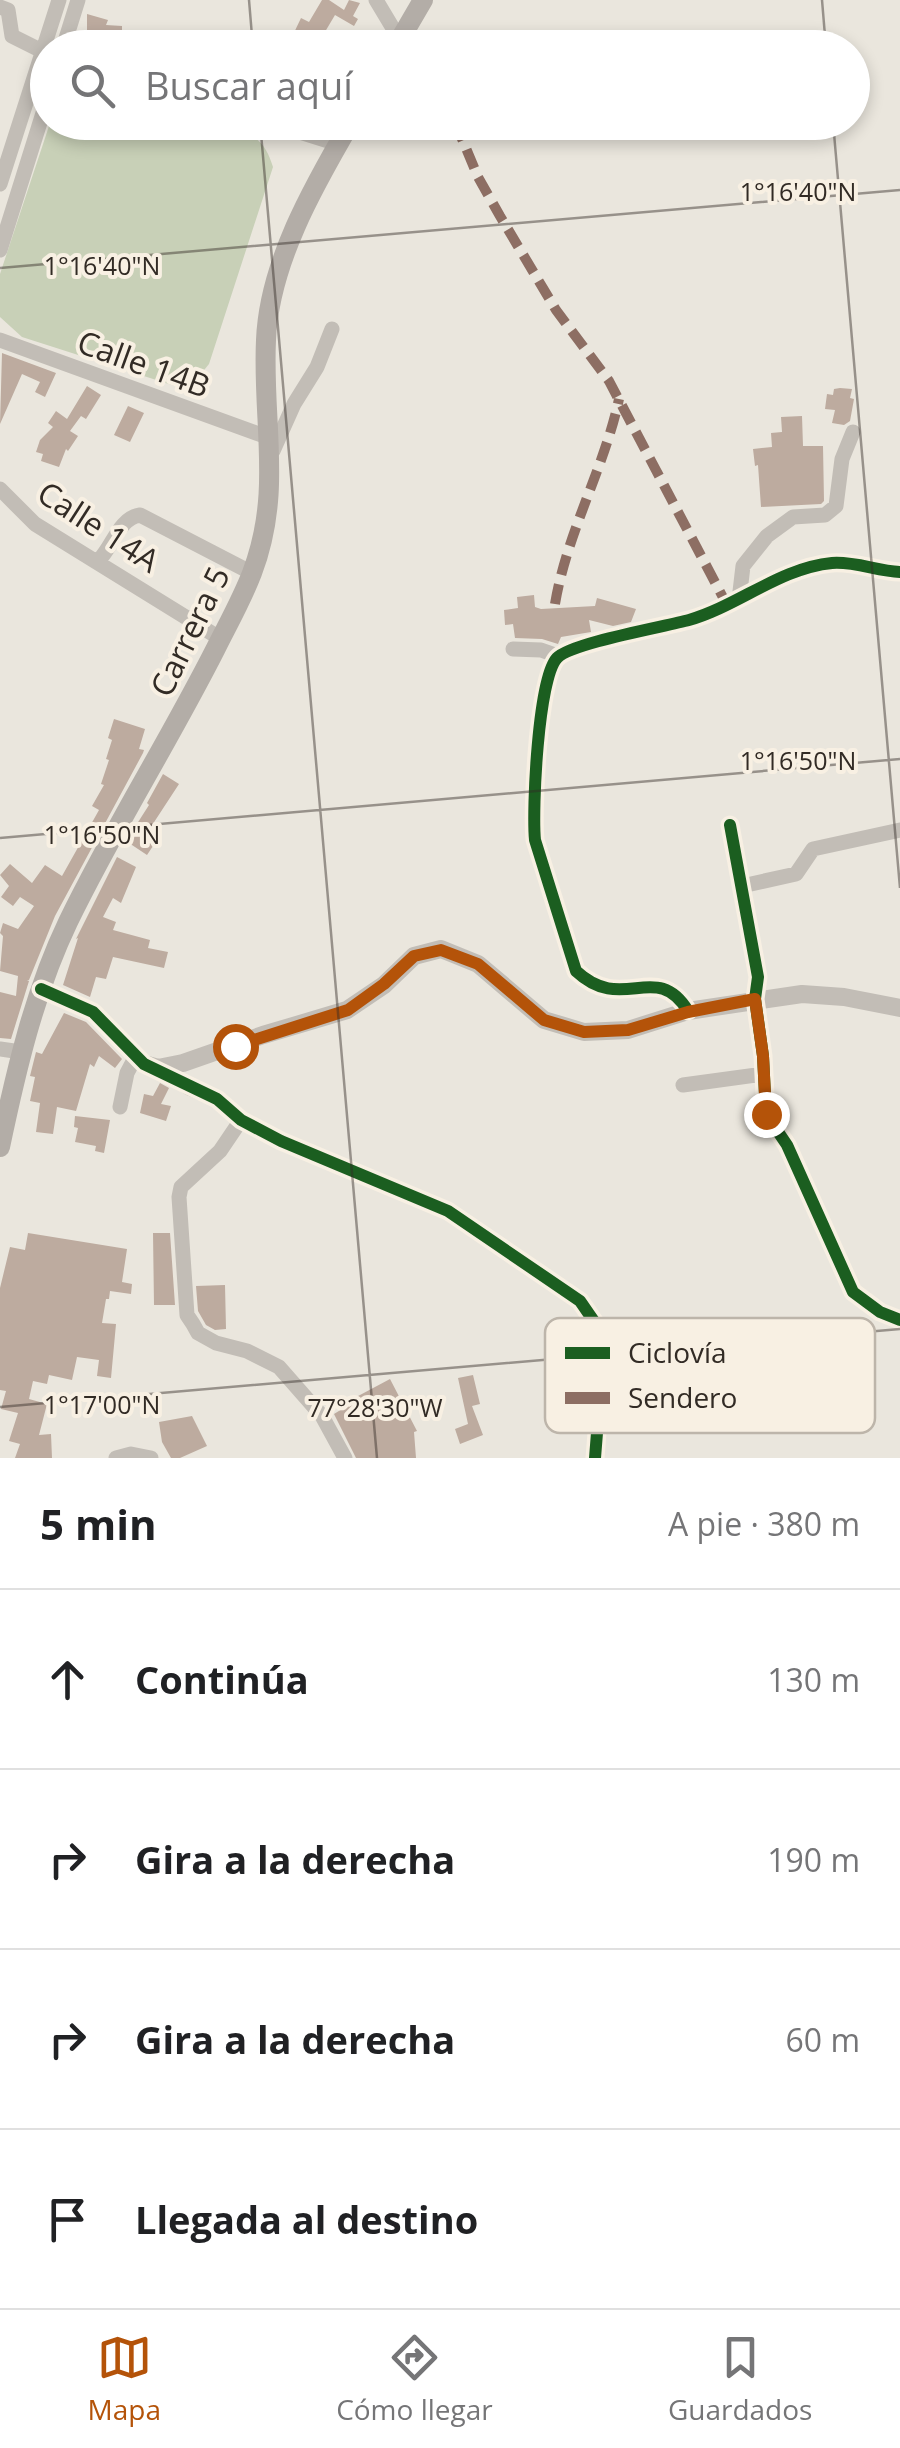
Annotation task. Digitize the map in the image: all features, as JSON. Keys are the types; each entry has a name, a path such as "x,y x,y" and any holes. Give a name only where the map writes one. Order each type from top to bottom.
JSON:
{"main road":[{"path":"405,30 423,0"},
{"name":"Carrera 5","path":"0,1146 11,1051 91,876 184,713 252,573 266,524 270,448 266,339 276,281 340,140"}],"street":[{"path":"51,30 59,0"},
{"path":"69,30 78,0"},
{"path":"376,0 390,30"},
{"path":"0,7 8,10 12,36 30,45"},
{"path":"0,184 4,151 30,88"},
{"path":"0,250 35,140"},
{"path":"325,140 338,144"},
{"path":"270,448 317,367 332,329"},
{"name":"Calle 14B","path":"0,340 270,448"},
{"path":"739,600 743,566 767,536 793,516 825,515 836,506 842,460 853,432"},
{"name":"Calle 14A","path":"0,489 35,524 71,548 99,560 221,639"},
{"path":"99,560 134,515 252,573"},
{"path":"688,1012 677,993 666,988 605,990 590,984 576,971 535,840 534,825 546,681 558,656 577,647 694,618 787,576 834,563 900,572"},
{"path":"513,649 542,650 558,656"},
{"path":"730,824 758,976 755,999 766,1114 787,1145 853,1292 880,1312 900,1320"},
{"path":"742,886 796,874 814,849 900,830"},
{"path":"158,1068 183,1064 263,1034 348,1010 414,956 441,950 478,964 544,1020 562,1028 608,1033 688,1012 802,994 900,1008"},
{"path":"41,989 92,1012 144,1064 217,1098 241,1120 448,1211 580,1301 592,1318"},
{"path":"120,1107 126,1073 136,1056"},
{"path":"683,1085 764,1074"},
{"path":"241,1120 220,1151 181,1187 187,1314 198,1333 216,1343 247,1350 278,1367 322,1416 344,1458"},
{"path":"594,1458 596,1433"},
{"path":"116,1458 131,1454 151,1458"}],"green space":[{"path":"44,140 257,140 266,149 273,167 209,364 196,380 175,386 22,337 0,317 0,274"}],"building":[{"path":"322,0 344,10 349,0 360,3 353,16 358,19 354,26 335,15 326,30 295,30 301,18 309,22"},
{"path":"87,14 108,20 106,25 122,26 122,30 87,30"},
{"path":"2,353 56,373 45,397 35,392 40,382 22,374 0,424"},
{"path":"87,386 101,395 86,419 81,416 70,431 78,436 66,449 59,467 41,461 43,454 36,452 40,440 53,427 48,423 56,411 67,419"},
{"path":"834,389 852,389 850,398 854,399 850,421 844,425 832,423 835,410 825,409 827,394 833,395"},
{"path":"128,406 144,413 130,442 114,435"},
{"path":"802,416 803,446 823,446 824,501 761,507 753,449 772,447 771,433 782,432 781,417"},
{"path":"534,595 535,607 541,609 595,606 597,598 636,609 631,622 613,626 589,620 591,632 561,637 558,644 515,638 513,624 505,625 504,610 518,608 517,597"},
{"path":"114,719 145,729 139,749 143,753 55,916 27,980 11,1039 0,1038 0,992 16,996 18,976 0,971 0,933 3,923 18,929 34,906 20,897 13,906 1,897 9,886 0,875 10,864 32,883 45,865 62,876 99,810 92,806 104,785 101,784 109,760 106,759 112,740 108,738"},
{"path":"163,774 179,784 145,836 155,843 147,855 126,841"},
{"path":"117,857 136,867 121,903 113,898 103,917 116,922 113,930 150,940 148,948 168,952 164,968 113,957 106,979 96,977 90,997 63,985 76,939"},
{"path":"64,1013 86,1022 122,1059 115,1068 99,1056 94,1067 90,1064 76,1111 57,1107 53,1134 36,1132 40,1103 30,1101 35,1077 30,1076 36,1052 42,1054"},
{"path":"160,1083 169,1088 161,1104 171,1106 166,1121 140,1113 144,1094 153,1096"},
{"path":"75,1116 110,1120 104,1153 95,1151 96,1146 75,1142"},
{"path":"28,1233 127,1249 122,1282 132,1284 131,1294 110,1291 106,1299 102,1323 116,1324 111,1378 97,1376 99,1360 77,1357 72,1380 49,1375 47,1384 33,1381 29,1399 47,1404 39,1435 51,1434 52,1458 15,1458 20,1444 9,1441 18,1413 1,1409 6,1391 0,1390 0,1288 10,1247 25,1250"},
{"path":"153,1233 170,1233 175,1305 154,1305"},
{"path":"225,1285 226,1329 215,1330 206,1325 198,1311 196,1286"},
{"path":"473,1375 480,1404 472,1406 483,1435 460,1444 455,1429 468,1424 458,1378"},
{"path":"390,1379 417,1431 416,1458 356,1458 334,1414 347,1406 345,1403"},
{"path":"192,1416 207,1446 171,1458 162,1442 159,1422"}],"marked path":[{"path":"463,140 478,177 556,310 609,381 727,605"},
{"path":"555,604 568,551 619,399"}],"cycle path":[{"path":"688,1011 664,989 609,988 576,971 535,840 538,745 550,670 566,652 707,614 813,566 840,563 900,572"},
{"path":"730,825 758,977 755,999 766,1114 787,1145 853,1292 880,1312 900,1320"},
{"path":"41,989 93,1012 144,1064 217,1099 241,1120 281,1141 448,1211 580,1301 592,1318"},
{"path":"595,1458 597,1433"}],"route":[{"path":"235,1046 348,1010 414,956 441,950 478,964 544,1020 584,1032 628,1030 688,1012 755,999 766,1114"}]}
